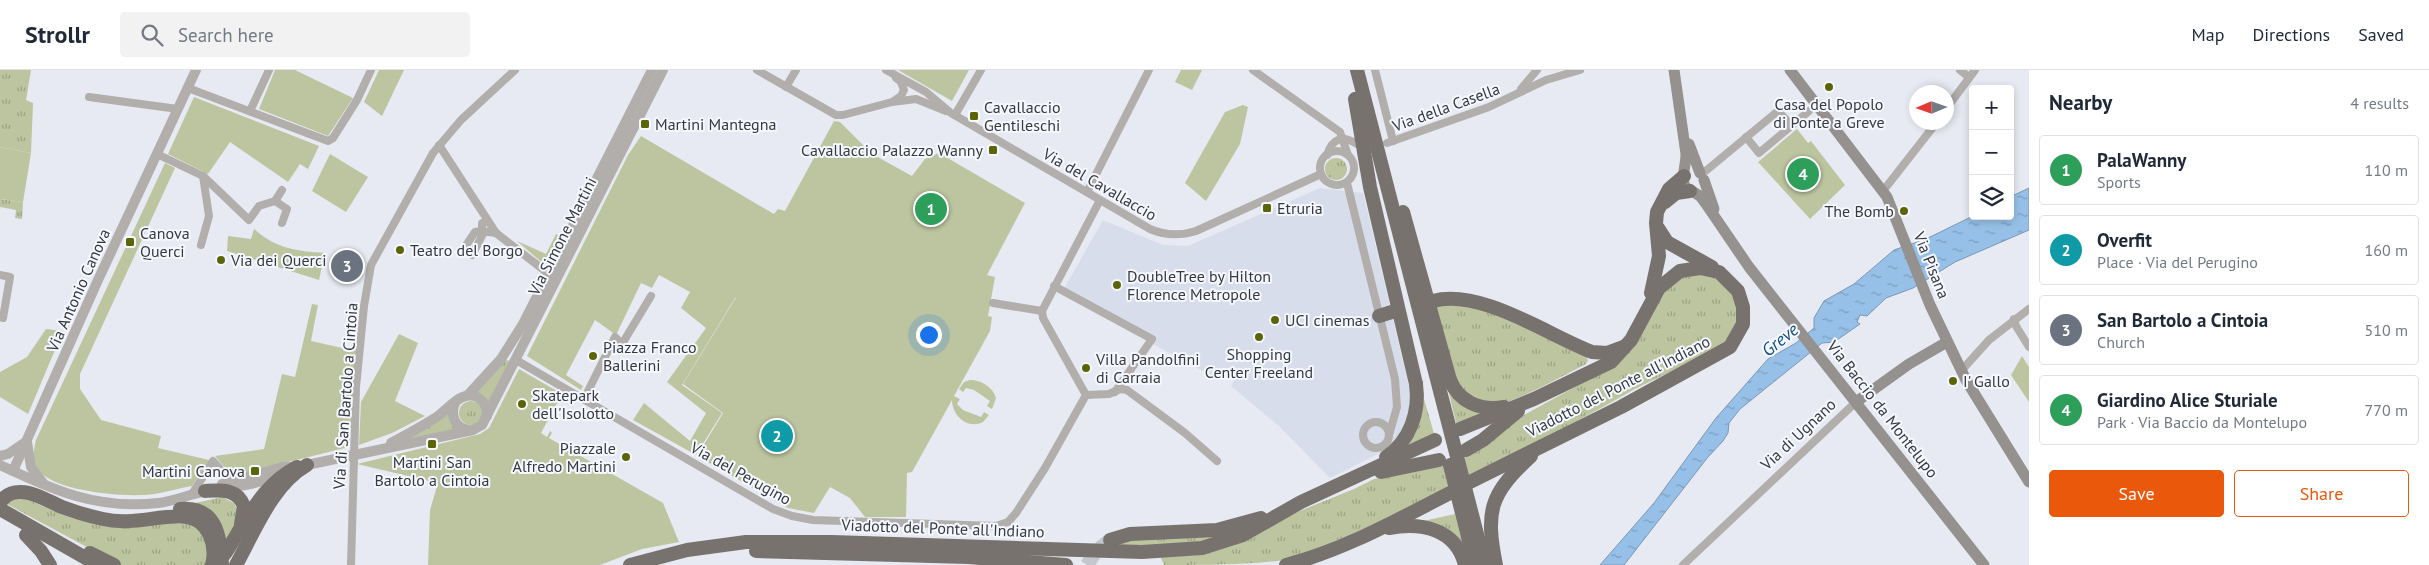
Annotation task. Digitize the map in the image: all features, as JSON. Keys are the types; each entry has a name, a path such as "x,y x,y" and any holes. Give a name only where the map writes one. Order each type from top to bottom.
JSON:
{"highway":[{"path":"1348,70 1475,565"},
{"path":"1357,70 1485,565"},
{"path":"1345,482 1388,456 1404,440 1412,426 1417,408 1416,384 1370,187 1355,99"},
{"path":"1371,122 1414,248 1450,380 1460,396 1482,407 1496,408 1534,398"},
{"path":"1646,308 1659,260 1657,217 1667,193 1684,175"},
{"path":"1692,192 1671,196 1657,217 1659,232 1667,242 1719,272"},
{"name":"Viadotto del Ponte all'Indiano","path":"1460,429 1534,398 1611,362 1631,340 1658,288 1680,271 1700,268 1719,272 1738,291 1743,307 1743,324 1730,347 1620,407 1470,482"},
{"path":"1433,301 1455,298 1479,302 1592,352 1615,351 1631,340"},
{"path":"1379,316 1395,311"},
{"name":"Viadotto del Ponte all'Indiano","path":"1466,450 1483,440 1534,398"},
{"name":"Viadotto del Ponte all'Indiano","path":"1254,530 1301,502 1435,440"},
{"path":"1496,565 1490,538 1490,514 1501,488 1519,466 1544,444"},
{"name":"Viadotto del Ponte all'Indiano","path":"630,565 716,546 782,541 1142,552 1174,551 1214,545 1254,530 1383,471 1439,460"},
{"path":"0,502 9,494 21,491 82,513 115,521 189,517 202,524 209,533 214,552 213,565 222,562 240,529 268,487 285,474 302,466"},
{"path":"236,565 280,487 302,466"},
{"path":"198,493 225,490 239,497 244,509 240,529"},
{"path":"1286,565 1373,532 1450,493"},
{"path":"1110,540 1130,534 1224,529 1252,522 1301,502"},
{"path":"82,513 142,514 180,508 197,511 214,523 220,535 222,562"},
{"path":"0,509 26,530 80,565"},
{"path":"0,520 114,565"},
{"path":"1373,532 1414,526 1439,531 1456,544 1464,565"},
{"path":"26,530 50,565"},
{"path":"26,530 98,565"},
{"name":"Viadotto del Ponte all'Indiano","path":"664,565 743,552 780,551 968,557 1066,565"}],"main road":[{"name":"Via Baccio da Montelupo","path":"1674,70 1686,154 1683,184 1706,204 1749,267 1984,565"},
{"name":"Via Pisana","path":"1790,70 1883,191 1930,305 1961,371 1990,422 2028,476"},
{"name":"Via Baccio da Montelupo","path":"1681,116 1721,225"},
{"path":"1684,175 1691,170 1702,176 1700,190 1692,192"},
{"name":"Via di Ugnano","path":"1856,402 1909,364 1947,342"}],"street":[{"name":"Via Antonio Canova","path":"12,471 196,70"},
{"path":"250,111 269,70"},
{"path":"188,88 328,140 332,138 357,100 371,70"},
{"name":"Via di San Bartolo a Cintoia","path":"350,565 352,455 356,387 364,306 371,265 439,145 468,113 515,70"},
{"name":"Via Simone Martini","path":"382,448 436,418 468,395 492,371 509,348 549,274 652,70"},
{"name":"Via Simone Martini","path":"12,471 45,486 80,498 116,504 159,502 261,481 302,466 469,430 482,425 663,70"},
{"path":"757,70 838,115 892,102 916,99 953,114 981,70"},
{"path":"786,87 796,70"},
{"path":"886,70 900,80 903,86 902,94 892,102"},
{"name":"Via del Cavallaccio","path":"886,70 926,92 953,114 1156,232 1182,234 1196,231 1321,174"},
{"path":"1087,192 1149,70"},
{"path":"1253,70 1337,130 1343,138 1348,155"},
{"name":"Via della Casella","path":"1375,70 1390,142 1489,107 1546,80 1580,70"},
{"name":"Via della Casella","path":"1514,95 1538,70"},
{"path":"1960,70 1969,77"},
{"path":"1954,98 1975,70"},
{"path":"89,97 178,109"},
{"path":"1746,137 1759,153 1809,110"},
{"path":"1702,176 1778,111 1791,125"},
{"path":"1883,191 1931,130"},
{"path":"1326,155 1340,151 1357,161 1354,172 1347,182 1340,185 1332,185 1325,181 1321,174 1321,164 1326,155 1333,143 1343,138 1357,144"},
{"path":"439,145 496,233 549,274"},
{"path":"157,154 202,176 249,220 260,206 276,201 282,190"},
{"path":"201,245 209,216 202,176"},
{"path":"1347,182 1397,388 1397,408 1393,419 1389,435 1386,443 1378,448 1370,446 1364,440 1362,432 1367,424 1375,421 1384,424 1389,435"},
{"path":"1100,200 1042,310 1043,318 1086,395 1109,394 1127,390 1180,428 1217,461"},
{"path":"276,201 287,209 282,223"},
{"path":"472,255 483,232 482,223 488,221"},
{"path":"463,250 475,232 496,233"},
{"path":"0,275 10,277 3,318 0,317"},
{"path":"1054,286 1152,339 1115,392"},
{"path":"584,399 615,337 622,344 652,296"},
{"path":"993,303 1042,310"},
{"path":"1961,371 1989,340 2029,309"},
{"path":"2014,319 2016,326 2029,347"},
{"name":"Via del Perugino","path":"516,360 782,513 813,520 996,526 1008,522 1016,514 1045,468 1086,395"},
{"path":"468,395 476,396 484,402 487,416"},
{"name":"Via di Ugnano","path":"1683,565 1856,402"},
{"path":"455,403 454,419 458,426 469,430"},
{"path":"1384,424 1393,419"},
{"path":"0,456 8,454 26,440 31,466 45,486"},
{"path":"198,493 213,462 230,480"},
{"path":"0,465 12,471"},
{"name":"Via Simone Martini","path":"198,493 230,480 283,467 302,466"}],"shaded area":[{"name":"Shopping Center Freeland","path":"1320,188 1363,193 1410,391 1409,413 1399,437 1388,449 1330,478 1279,426 1231,386 1235,380 1220,371 1210,375 1061,294 1103,220 1163,245 1188,246"}],"green space":[{"path":"0,70 31,70 26,100 33,103 31,153 0,147"},
{"path":"275,70 295,70 353,98 328,136 259,109"},
{"path":"379,70 404,70 382,116 364,102"},
{"path":"898,70 969,70 952,101"},
{"path":"1181,70 1202,70 1192,90 1175,82"},
{"path":"194,97 319,146 308,169 300,164 288,182 230,142 208,174 168,154"},
{"path":"1243,105 1248,107 1240,144 1206,201 1185,183 1225,112"},
{"path":"834,121 840,122 872,154 912,176 925,159 939,153 1025,203 987,275 995,277 988,316 992,317 990,331 954,396 960,399 957,404 963,410 981,417 984,412 989,415 983,422 977,424 966,423 958,416 952,400 912,472 907,473 906,517 865,517 850,498 830,487 814,513 788,508 697,456 723,413 683,384 735,299 737,299 735,298 682,385 722,413 696,455 633,420 644,403 690,441 706,413 667,382 706,328 681,308 690,292 659,275 652,288 641,283 616,335 595,320 566,375 583,386 581,390 527,356 628,155 641,136 774,214 778,209 785,211"},
{"path":"1797,129 1808,143 1811,141 1845,185 1810,219 1758,162"},
{"path":"0,147 31,153 23,202 0,199"},
{"path":"330,154 368,177 346,212 312,191"},
{"path":"1336,158 1344,161 1347,169 1344,177 1336,180 1328,177 1325,169 1328,161"},
{"path":"165,163 175,168 80,374 80,389 101,420 161,436 158,448 209,460 192,486 154,494 112,494 63,485 50,480 38,469 34,457 36,440"},
{"path":"0,199 23,202 22,219 15,218 16,210 0,207"},
{"path":"254,229 262,236 287,248 325,253 319,280 227,251 228,236 251,239"},
{"path":"556,234 561,237 546,266 517,241 546,254"},
{"path":"1685,272 1715,275 1723,280 1734,297 1737,317 1731,336 1703,357 1633,390 1467,479 1400,512 1308,552 1271,562 1164,565 1160,556 1270,523 1374,479 1443,463 1466,455 1506,425 1613,366 1658,297"},
{"path":"1453,303 1475,306 1586,355 1588,361 1586,364 1552,382 1513,400 1492,405 1476,401 1466,394 1452,372 1434,307"},
{"path":"312,304 318,305 311,341 356,351 349,447 232,476 215,456 264,449 282,374 295,377"},
{"path":"46,329 63,331 28,414 0,397 0,372 27,357"},
{"path":"399,334 418,343 395,401 425,416 392,433 359,445 361,402"},
{"path":"2022,356 2029,367 2029,402 2011,375"},
{"path":"505,359 511,362 490,403 482,394 476,391"},
{"path":"519,369 562,394 541,433 547,437 550,431 552,433 549,438 663,503 679,542 642,549 600,565 428,565 430,510 438,483 357,464 480,434 489,428"},
{"path":"970,380 989,387 996,398 992,409 987,406 990,401 974,390 966,388 963,392 959,389 964,382"},
{"path":"1448,389 1489,413 1457,427"},
{"path":"1422,392 1435,437 1402,451"},
{"path":"471,401 480,404 483,413 480,422 471,425 462,422 459,413 462,404"},
{"path":"450,411 456,429 411,438 411,437"},
{"path":"222,497 234,503 240,515 224,546 186,505"},
{"path":"13,499 26,499 71,518 105,524 194,524 207,539 207,565 120,565 5,503"},
{"path":"1455,514 1464,550 1419,522"},
{"path":"1230,533 1201,542 1172,546 1111,544 1126,539"}],"water":[{"path":"2029,188 2029,230 1955,262 1913,288 1886,298 1867,316 1860,315 1857,322 1860,324 1834,342 1822,343 1740,409 1729,423 1728,433 1723,441 1708,457 1624,565 1600,565 1654,503 1716,418 1768,359 1796,343 1814,328 1814,318 1824,301 1854,284 1894,250 1926,239 1969,218 1969,220 2014,220 2014,195"}],"tunnel":[{"path":"1087,565 1097,550 1110,540"}],"place":[{"name":"Casa del Popolo di Ponte a Greve","path":"1829,87"},
{"name":"Cavallaccio Gentileschi","path":"974,116"},
{"name":"Martini Mantegna","path":"645,124"},
{"name":"Cavallaccio Palazzo Wanny","path":"993,150"},
{"name":"Giardino Alice Sturiale","path":"1803,174"},
{"name":"Etruria","path":"1267,208"},
{"name":"PalaWanny","path":"931,209"},
{"name":"The Bomb","path":"1904,211"},
{"name":"Canova Querci","path":"130,242"},
{"name":"Teatro del Borgo","path":"400,250"},
{"name":"Via dei Querci","path":"221,260"},
{"name":"San Bartolo a Cintoia","path":"347,266"},
{"name":"DoubleTree by Hilton Florence Metropole","path":"1117,285"},
{"name":"UCI cinemas","path":"1275,320"},
{"name":"Shopping Center Freeland","path":"1259,337"},
{"name":"Piazza Franco Ballerini","path":"593,356"},
{"name":"Villa Pandolfini di Carraia","path":"1086,368"},
{"name":"I' Gallo","path":"1953,381"},
{"name":"Skatepark dell'Isolotto","path":"522,404"},
{"name":"Overfit","path":"777,436"},
{"name":"Martini San Bartolo a Cintoia","path":"432,444"},
{"name":"Piazzale Alfredo Martini","path":"626,457"},
{"name":"Martini Canova","path":"255,471"}],"water label":[{"name":"Greve","path":"1780,340"}]}
